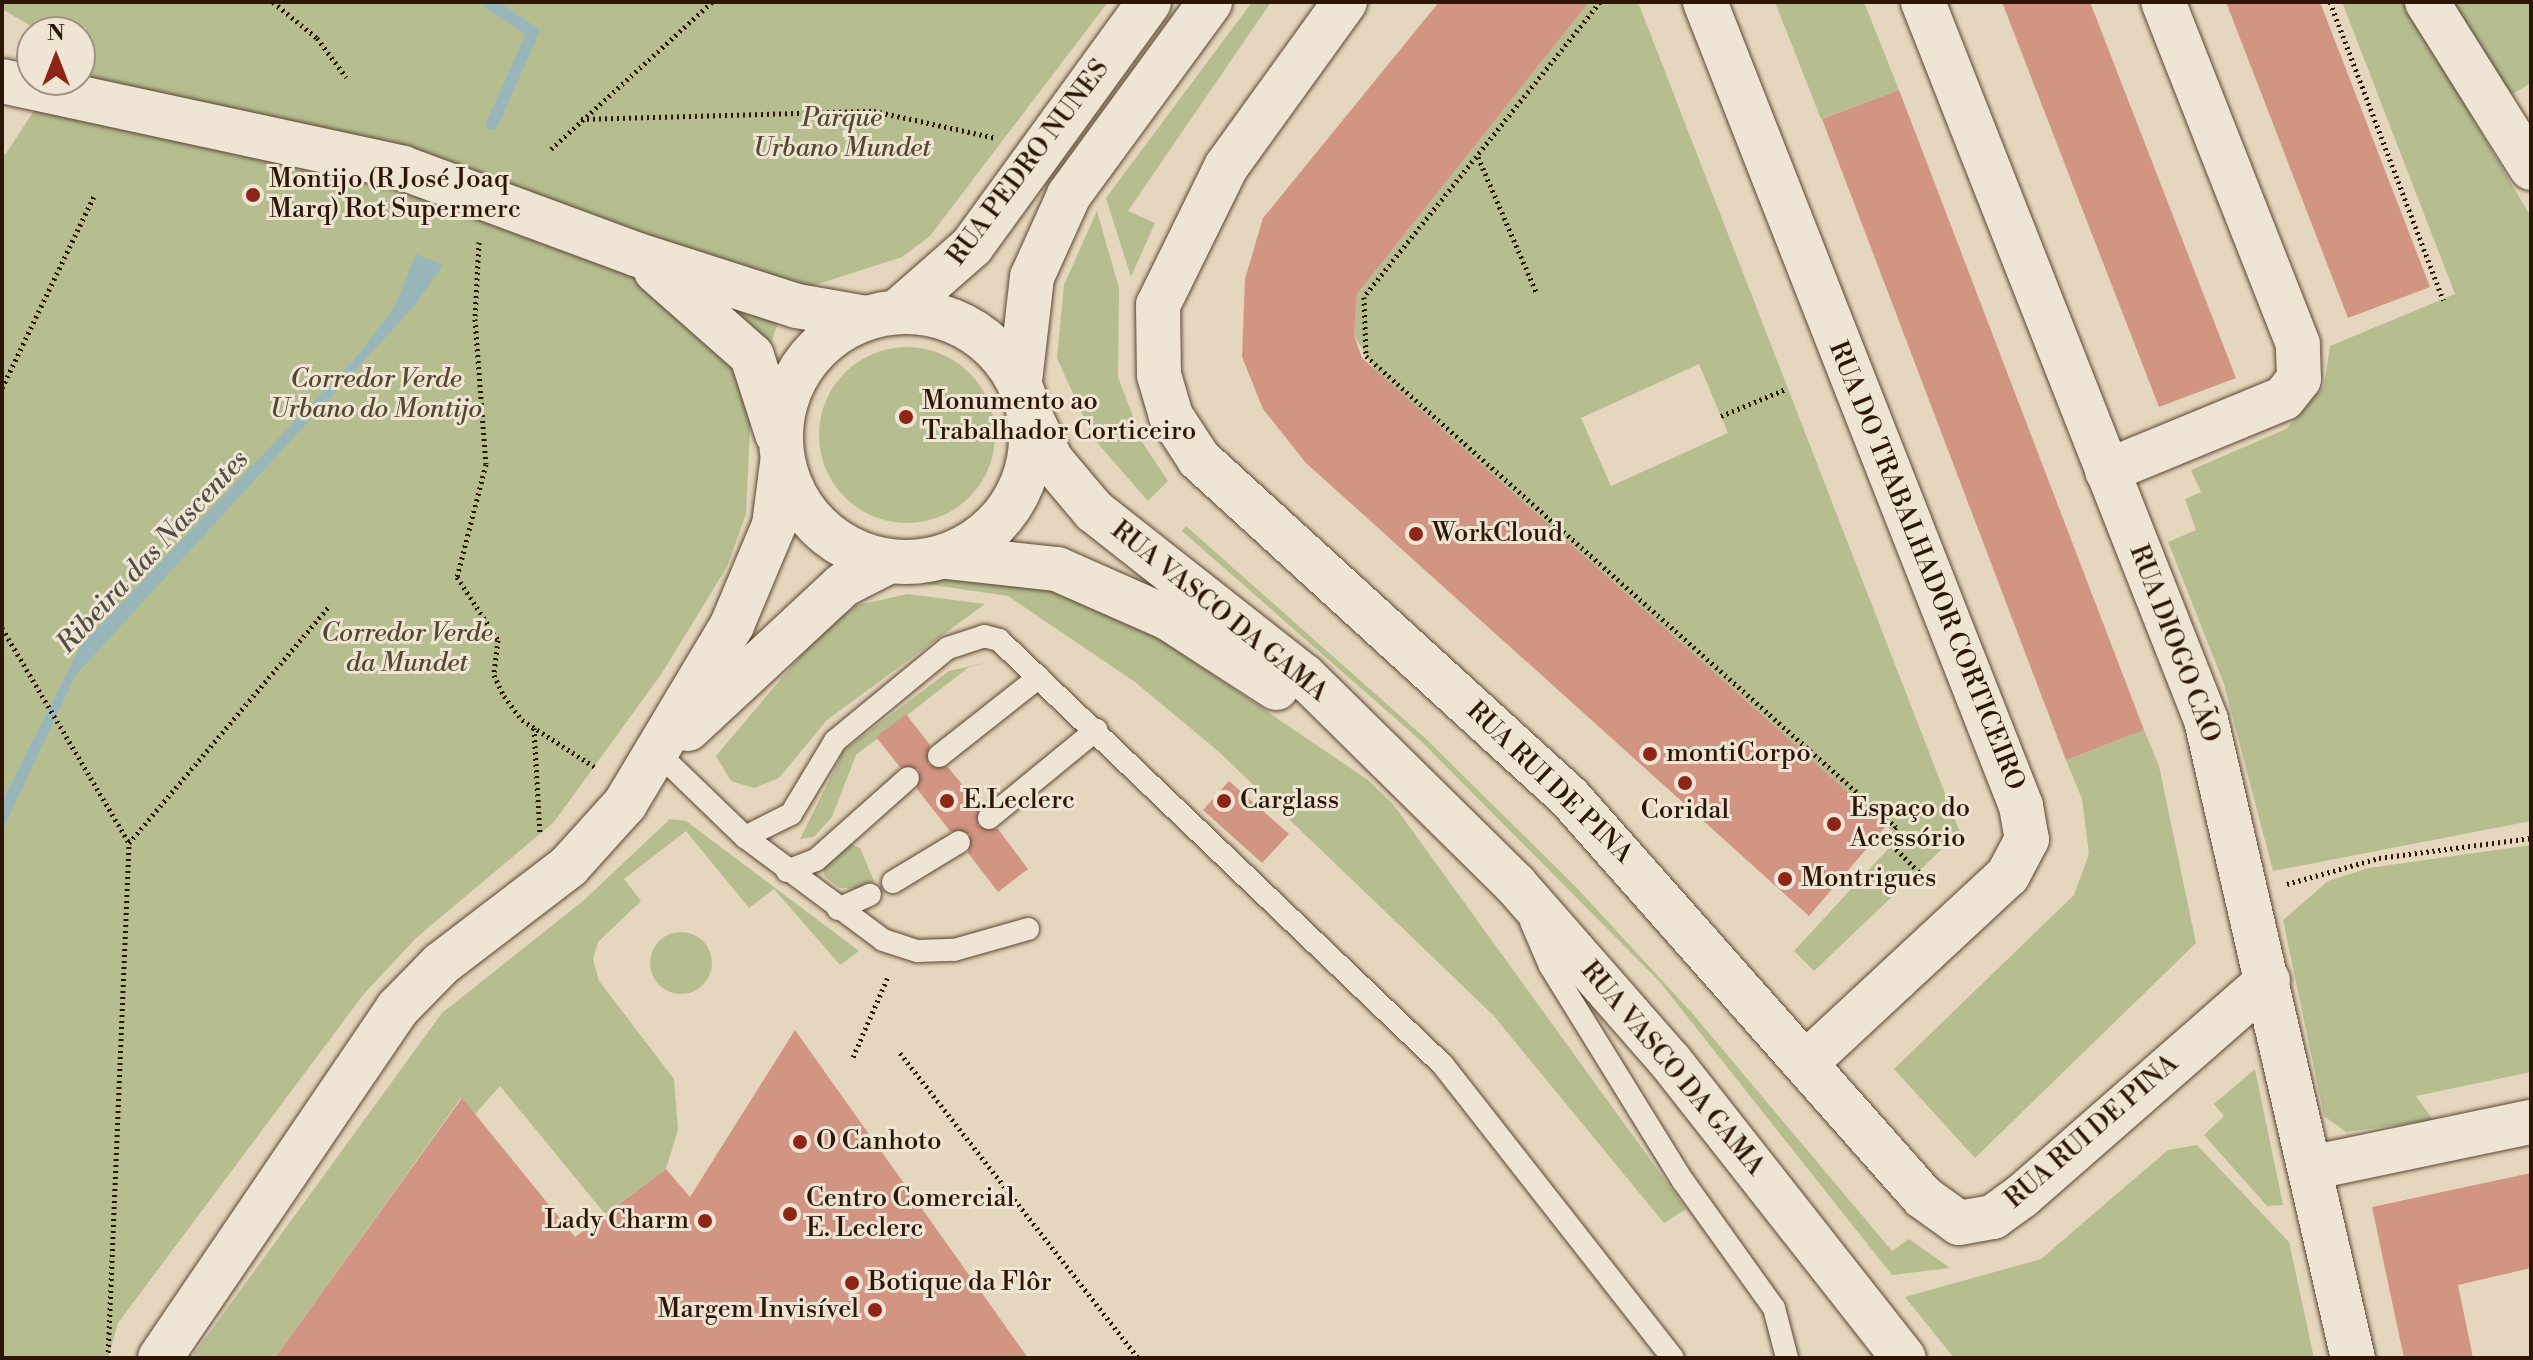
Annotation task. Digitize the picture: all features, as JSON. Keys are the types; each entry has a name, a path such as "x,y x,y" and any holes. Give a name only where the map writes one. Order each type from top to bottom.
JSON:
{"street":[{"name":"RUA PEDRO NUNES","path":"881,315 972,246 1149,2"},
{"name":"RUA PEDRO NUNES","path":"1025,399 1032,277 1069,195 1210,2"},
{"name":"RUA RUI DE PINA","path":"1345,2 1226,167 1174,259 1154,330 1171,416 1199,459 1569,797 1808,1061 1923,1197 1959,1223 1993,1217 2268,981"},
{"name":"RUA DO TRABALHADOR CORTICEIRO","path":"1705,2 2021,806 2027,839 2008,875 1808,1061"},
{"name":"RUA DIOGO CÃO","path":"1923,2 2206,720 2252,897 2353,1358"},
{"path":"2107,471 2284,398 2299,379 2298,344 2163,2"},
{"path":"2427,2 2531,168"},
{"path":"2,81 403,168 635,254 797,306 881,315 934,314 969,328 1025,399 1023,487 996,525 946,557 888,562 851,551 819,529 796,498 782,458 766,382 752,356 635,254"},
{"path":"659,754 759,563 774,525 782,458 781,418 809,356 881,315"},
{"name":"RUA VASCO DA GAMA","path":"1025,399 1051,460 1094,511 1304,676 1515,884 1670,1061 1904,1358"},
{"name":"RUA VASCO DA GAMA","path":"946,557 1057,569 1168,618 1424,795"},
{"path":"160,1358 397,1009 441,964 569,866 659,754 843,585 888,562"},
{"path":"2310,1168 2531,1122"}],"lane":[{"path":"745,837 791,814 835,741 948,648 984,636 999,640 1443,1065 1673,1358"},
{"path":"939,756 1039,677"},
{"path":"989,818 1096,730"},
{"path":"659,754 745,837 883,940 917,951 954,950 1028,929"},
{"path":"787,871 816,860 908,778"},
{"path":"893,882 959,842"},
{"path":"1515,884 1550,966 1683,1181 1774,1308 1787,1358"},
{"path":"838,909 870,895"}],"path":[{"path":"273,2 317,38 346,77"},
{"path":"551,149 712,2"},
{"path":"1600,2 1364,297 1366,356 1896,827 1892,832"},
{"path":"2330,2 2443,300"},
{"path":"581,119 874,111 1006,142"},
{"path":"1478,157 1537,294"},
{"path":"2,388 94,196"},
{"path":"480,241 475,319 486,464 457,577 498,640 494,675 534,727 597,768"},
{"path":"1721,416 1786,389"},
{"path":"129,843 330,605"},
{"path":"2,628 73,743 129,843 108,1358"},
{"path":"534,727 540,834"},
{"path":"2252,897 2379,858 2531,838"},
{"path":"1892,845 1919,872"},
{"path":"900,1053 1138,1358"}],"green space":[{"name":"Corredor Verde Urbano do Montijo","path":"2,2 1108,2 930,236 902,257 812,286 777,325 751,409 746,514 727,567 662,673 554,822 416,938 363,995 118,1323 108,1358 2,1358 2,148 5,155 44,96 96,96 96,16 16,17 2,9"},
{"path":"1252,2 1271,2 1128,211 1155,223 1131,277 1106,198"},
{"path":"1589,2 1638,2 1960,832 1814,971 1794,951 1899,837 1382,382 1354,335 1357,294","holes":["1699,364 1728,433 1611,486 1581,418"]},
{"path":"1775,2 1864,2 1899,90 1821,119"},
{"path":"2342,2 2404,2 2531,217 2531,821 2273,871 2224,684 2168,542 2196,530 2185,499 2201,492 2191,470 2286,429 2324,386 2330,346 2455,294"},
{"path":"2441,2 2531,2 2531,83 2501,101"},
{"path":"1097,211 1119,288 1118,377 1144,445 1168,481 1148,501 1093,438 1057,358 1064,285"},
{"path":"907,347 941,353 969,373 989,401 995,435 989,469 969,497 941,517 907,523 873,517 845,497 825,469 819,435 825,401 845,373 873,353"},
{"path":"1186,526 1425,738 1576,887 1692,1013 1892,1251 1909,1239 1950,1268 1892,1275 1659,981 1421,741 1182,531"},
{"path":"948,574 1047,581 1144,628 1368,780 1393,804 1686,1209 1664,1223 1493,1015 1218,751 1135,682 1008,596 905,581"},
{"path":"908,594 985,604 827,720 779,778 754,788 731,781 716,756 824,628 857,605"},
{"path":"993,661 969,667 856,755 832,817 814,837 800,839 844,750 949,671"},
{"path":"2144,730 2159,766 2196,943 1975,1158 1894,1069 2074,895 2089,854 2082,799 2066,760"},
{"path":"670,819 686,821 859,951 840,965 774,889 749,908 686,831 624,879 641,901 598,942 593,959 599,981 674,1079 678,1130 666,1169 605,1214 500,1086 475,1114 461,1098 275,1358 191,1358 442,1013 583,901"},
{"path":"846,841 860,848 874,881 863,889 840,888 825,877 822,866"},
{"path":"2531,845 2531,1072 2416,1096 2433,1120 2346,1132 2324,1116 2283,920 2328,881 2369,868"},
{"path":"681,932 693,934 703,941 710,951 710,975 703,985 693,992 681,994 669,992 659,985 652,975 650,963 652,951 659,941 669,934"},
{"path":"2255,1069 2283,1205 2267,1206 2204,1135 2224,1116 2214,1104"},
{"path":"2197,1145 2289,1242 2314,1358 1954,1358 1905,1297 2041,1259 2168,1150"}],"water":[{"path":"416,254 443,265 415,305 75,676 2,831 2,801 82,644 359,354 395,306"}],"building":[{"path":"1439,2 1589,2 1357,294 1354,335 1362,358 1886,826 1809,916 1306,463 1263,409 1242,357 1245,279 1263,218"},
{"path":"2002,2 2090,2 2236,378 2159,407"},
{"path":"2226,2 2320,2 2430,287 2348,318"},
{"path":"1899,90 2144,730 2066,760 1822,119"},
{"path":"906,714 930,745 928,764 948,767 980,807 978,826 998,829 1028,869 998,892 968,853 970,834 950,831 917,789 919,769 900,767 876,737"},
{"path":"1229,781 1289,834 1262,863 1203,810"},
{"name":"Centro Comercial E. Leclerc","path":"795,1030 1028,1358 275,1358 462,1098 575,1237 666,1169 690,1197"},
{"path":"2531,1173 2531,1268 2458,1285 2473,1358 2404,1358 2372,1207"}],"waterway":[{"name":"Ribeira das Nascentes","path":"488,2 533,32 492,124"}],"place":[{"name":"Montijo (R José Joaq Marq) Rot Supermerc","path":"253,195"},
{"name":"Monumento ao Trabalhador Corticeiro","path":"906,417"},
{"name":"WorkCloud","path":"1416,534"},
{"name":"montiCorpo","path":"1650,754"},
{"name":"Coridal","path":"1685,783"},
{"name":"E.Leclerc","path":"947,801"},
{"name":"Carglass","path":"1224,801"},
{"name":"Espaço do Acessório","path":"1834,824"},
{"name":"Montrigues","path":"1785,879"},
{"name":"O Canhoto","path":"800,1142"},
{"name":"Centro Comercial E. Leclerc","path":"790,1214"},
{"name":"Lady Charm","path":"705,1221"},
{"name":"Botique da Flôr","path":"852,1283"},
{"name":"Margem Invisível","path":"875,1310"}],"park label":[{"name":"Parque Urbano Mundet","path":"842,134"},
{"name":"Corredor Verde da Mundet","path":"407,649"}]}
